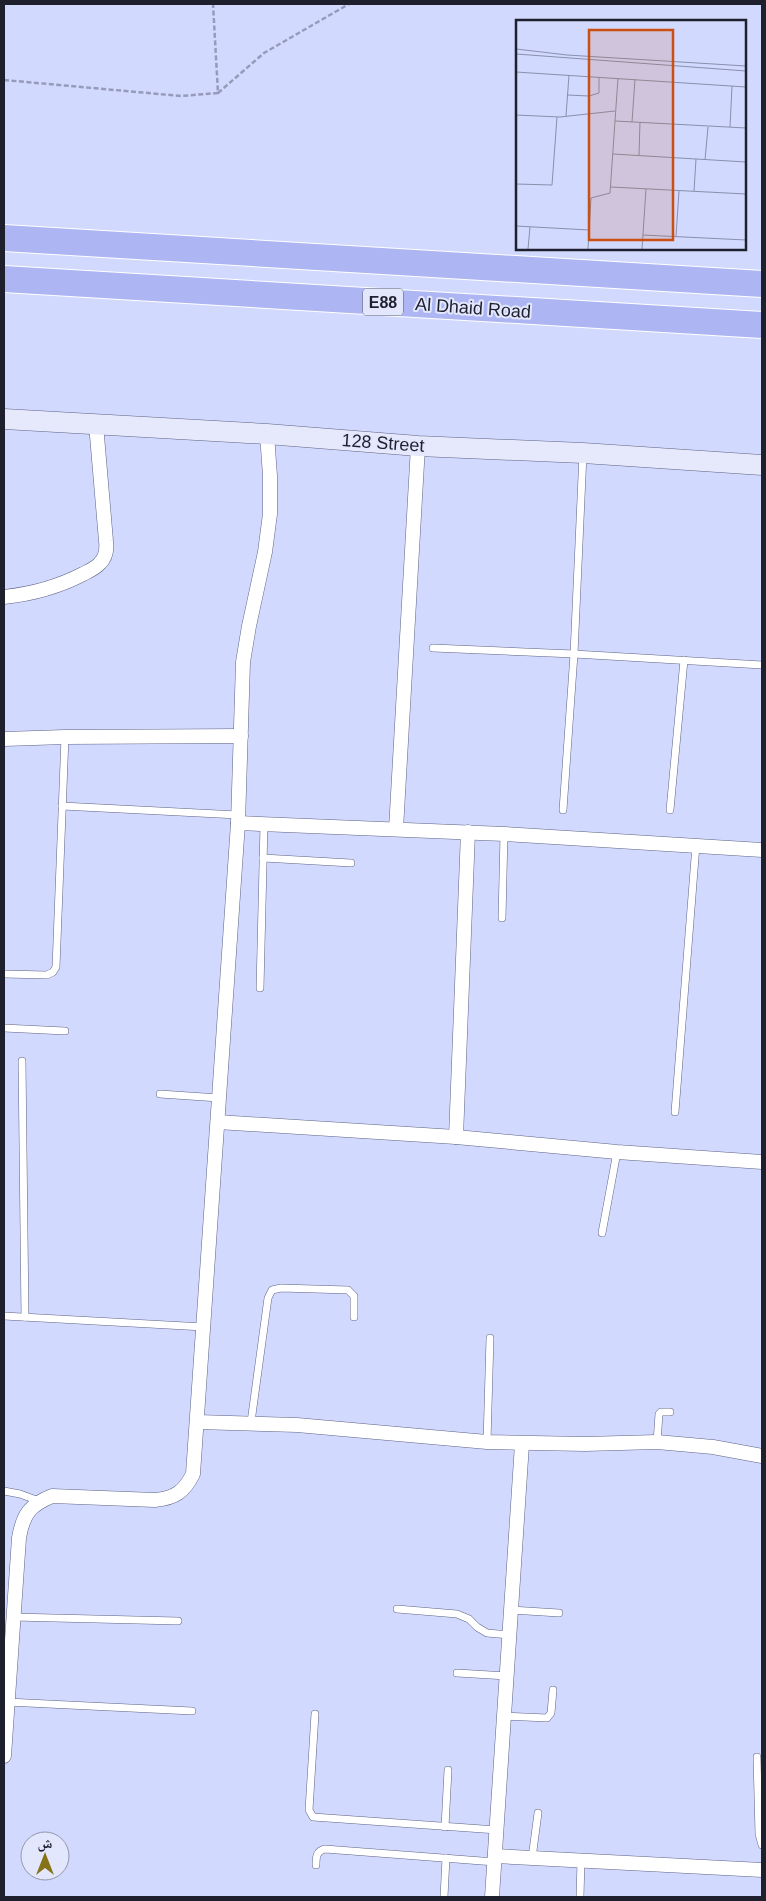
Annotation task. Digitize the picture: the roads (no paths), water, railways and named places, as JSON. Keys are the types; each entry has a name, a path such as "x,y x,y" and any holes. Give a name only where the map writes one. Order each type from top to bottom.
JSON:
{"highway":[{"name":"E88","path":"4,238 762,284"},
{"name":"Al Dhaid Road","path":"4,279 762,325"}],"street":[{"name":"128 Street","path":"4,419 266,434 418,446 584,453 762,465"},
{"path":"4,597 48,589 72,580 95,568 105,556 106,541 96,424"},
{"path":"4,1756 8,1633 13,1617 22,1524 28,1511 39,1501 52,1496 167,1499 179,1494 188,1485 193,1474 238,819 243,662 265,552 270,514 270,476 266,434"},
{"path":"396,829 418,446"},
{"path":"4,739 65,736 241,736"},
{"path":"238,819 264,824 468,832 762,850"},
{"path":"456,1137 468,832"},
{"path":"218,1122 456,1137 616,1152 762,1162"},
{"path":"197,1422 251,1422 346,1428 522,1444 656,1442 713,1447 762,1456"},
{"path":"492,1897 522,1444"},
{"path":"495,1859 581,1860 762,1870"}],"lane":[{"path":"563,810 574,654 584,453"},
{"path":"433,648 762,665"},
{"path":"670,810 684,660"},
{"path":"4,974 47,975 56,967 65,736"},
{"path":"62,806 238,819"},
{"path":"260,988 264,824"},
{"path":"502,918 504,834"},
{"path":"675,1112 696,845"},
{"path":"263,858 351,864"},
{"path":"4,1028 65,1031"},
{"path":"22,1061 24,1317"},
{"path":"160,1094 219,1098"},
{"path":"602,1232 616,1152"},
{"path":"251,1422 268,1298 272,1290 281,1288 348,1290 354,1296 354,1317"},
{"path":"4,1316 204,1327"},
{"path":"487,1442 490,1338"},
{"path":"656,1442 659,1414 661,1412 670,1412"},
{"path":"4,1491 20,1494 39,1501"},
{"path":"397,1609 457,1614 469,1619 487,1633 510,1635"},
{"path":"511,1610 559,1613"},
{"path":"13,1617 178,1621"},
{"path":"457,1673 507,1676"},
{"path":"504,1716 547,1718 552,1710 553,1690"},
{"path":"7,1702 192,1711"},
{"path":"315,1714 309,1810 311,1815 316,1818 497,1830"},
{"path":"757,1757 759,1834 762,1845"},
{"path":"445,1826 448,1770"},
{"path":"532,1858 538,1825 538,1813"},
{"path":"316,1866 317,1854 325,1850 446,1858 495,1859"},
{"path":"444,1897 446,1858"},
{"path":"580,1897 581,1860"}]}
